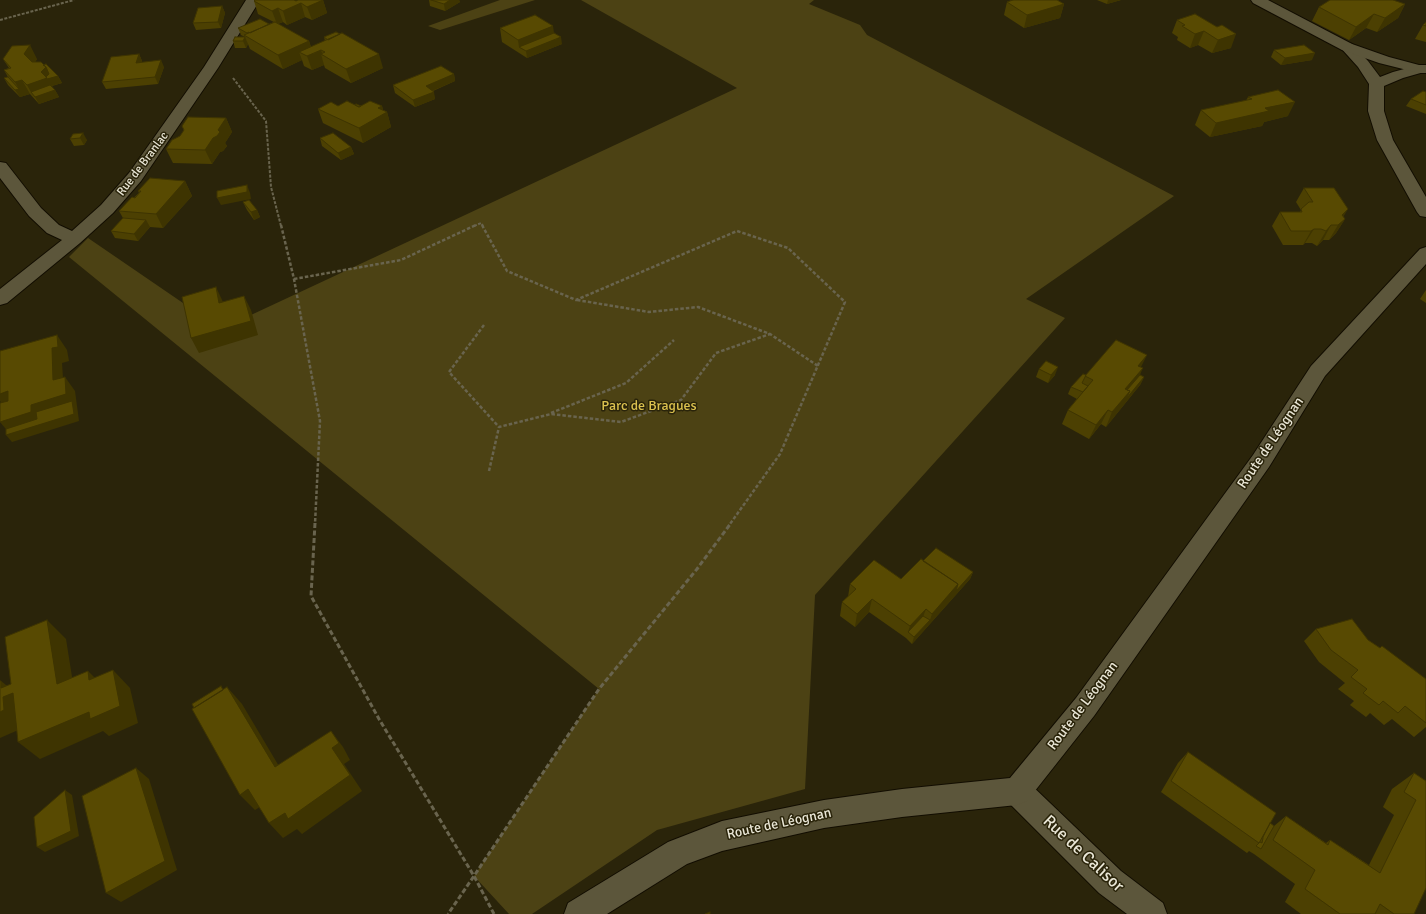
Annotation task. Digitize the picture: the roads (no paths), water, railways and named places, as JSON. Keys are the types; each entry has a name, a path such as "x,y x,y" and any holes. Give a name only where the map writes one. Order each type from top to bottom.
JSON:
{"street":[{"name":"Rue de Branlac","path":"0,299 74,239 106,209 135,177 211,68 254,0"},
{"path":"1258,0 1347,47 1384,60 1422,69"},
{"path":"1347,47 1363,64 1377,84 1376,111 1385,140 1426,212"},
{"path":"1377,84 1398,75 1422,69"},
{"path":"0,167 35,212 53,229 74,239"},
{"name":"Route de Léognan","path":"579,914 678,852 722,836 824,814 902,803 1017,791 1089,701 1261,461 1318,371 1426,252"},
{"name":"Rue de Calisor","path":"1017,791 1110,882 1152,914"}],"park label":[{"name":"Parc de Bragues","path":"649,406"}]}
